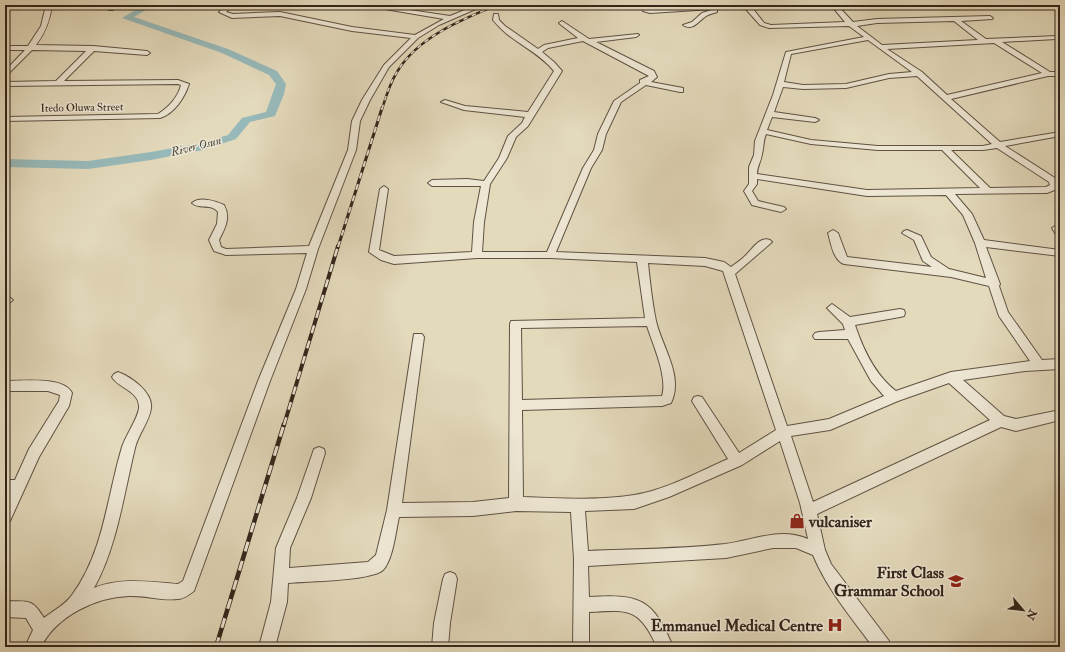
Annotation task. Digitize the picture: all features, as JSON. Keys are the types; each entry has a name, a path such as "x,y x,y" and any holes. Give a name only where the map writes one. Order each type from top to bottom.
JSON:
{"street":[{"path":"5,75 32,47 45,24 49,5"},
{"path":"230,5 222,12 224,14 232,16 280,14 352,29 416,38"},
{"path":"364,5 451,18"},
{"path":"33,647 42,628 77,602 102,592 130,588 179,592 189,586 261,388 301,289 313,249 352,150 356,121 386,66 416,38 437,24 482,5"},
{"path":"642,5 646,10 650,11 746,5 757,20 767,26 836,23 852,24 877,21 954,18 990,18"},
{"path":"752,176 867,193 949,193 1046,190 1054,187 1058,183 998,145 919,74 852,24 834,5"},
{"path":"686,26 694,24 704,14 716,11 722,7"},
{"path":"477,255 479,222 486,184 503,158 512,136 531,116 536,104 544,95 558,71 538,52 502,28 496,20 496,15"},
{"path":"954,18 984,41"},
{"path":"550,255 587,168 598,150 602,134 614,107 618,101 653,77 651,73 587,40 562,23"},
{"path":"538,52 546,46 636,35"},
{"path":"781,209 763,206 751,199 748,191 754,184 752,176 763,131 777,96 788,54 796,50 871,38"},
{"path":"882,47 1056,38"},
{"path":"996,41 1048,74"},
{"path":"5,48 93,48 147,53"},
{"path":"5,84 57,84 93,48"},
{"path":"779,84 803,87 846,86 889,76 919,74"},
{"path":"946,98 994,88 1048,74 1060,74"},
{"name":"Itedo Oluwa Street","path":"5,119 160,116 166,113 178,100 185,84 178,82 57,84"},
{"path":"644,82 680,90"},
{"path":"445,102 464,108 531,116"},
{"path":"769,114 815,120"},
{"path":"763,131 811,142 837,143 878,148 983,148 1041,136 1060,134"},
{"path":"944,148 988,191"},
{"path":"432,183 467,182 486,184"},
{"path":"384,189 374,243 374,252 379,256 394,260 477,255 550,255 705,262 727,268 730,273 809,511 818,550 826,569 839,589 883,647"},
{"path":"949,193 967,214 980,243 995,284 1003,313 1039,365"},
{"path":"197,203 210,202 220,206 223,220 214,240 217,249 226,252 313,249"},
{"path":"1060,226 1058,228 1060,234"},
{"path":"833,233 840,256 844,260 951,274 995,284"},
{"path":"908,233 918,238 927,259 951,274"},
{"path":"730,273 748,259 758,247 767,242"},
{"path":"980,243 1060,253"},
{"path":"516,405 621,403 662,401 667,399 670,389 665,362 651,322 642,259"},
{"path":"832,308 848,322 852,334 875,378 884,389 894,397"},
{"path":"848,322 900,313"},
{"path":"516,504 515,324 651,322"},
{"path":"819,336 852,334"},
{"path":"281,576 369,569 377,565 382,558 394,510 418,338"},
{"path":"394,510 473,509 516,504 578,505 634,502 668,491 737,461 783,432 830,424 894,397 951,377 968,373 1060,364"},
{"path":"77,602 97,568 130,446 145,408 143,399 132,385 118,377"},
{"path":"951,377 1002,421 1016,425 1060,415"},
{"path":"5,386 48,386 62,389 66,393 65,402 34,453 11,486 5,516"},
{"path":"698,401 737,461"},
{"path":"809,511 1002,421"},
{"path":"267,647 279,602 283,548 304,498 319,453"},
{"path":"578,505 581,559 581,647"},
{"path":"581,559 688,554 726,550 772,541 796,541 818,550"},
{"path":"440,647 450,579"},
{"path":"581,606 629,604 644,613 657,627 665,647"},
{"path":"5,609 30,610 42,628"}],"waterway":[{"name":"River Osun","path":"5,163 88,165 151,156 203,146 232,137 246,120 271,114 279,94 281,84 273,73 225,51 127,18 150,5"}],"railway":[{"path":"382,109 388,90 397,72 416,49 441,31 497,5"},
{"path":"338,247 382,108"},
{"path":"284,425 338,246"},
{"path":"216,647 284,424"}],"place":[{"name":"vulcaniser","path":"797,521"},
{"name":"First Class Grammar School","path":"956,581"},
{"name":"Emmanuel Medical Centre","path":"835,625"}]}
